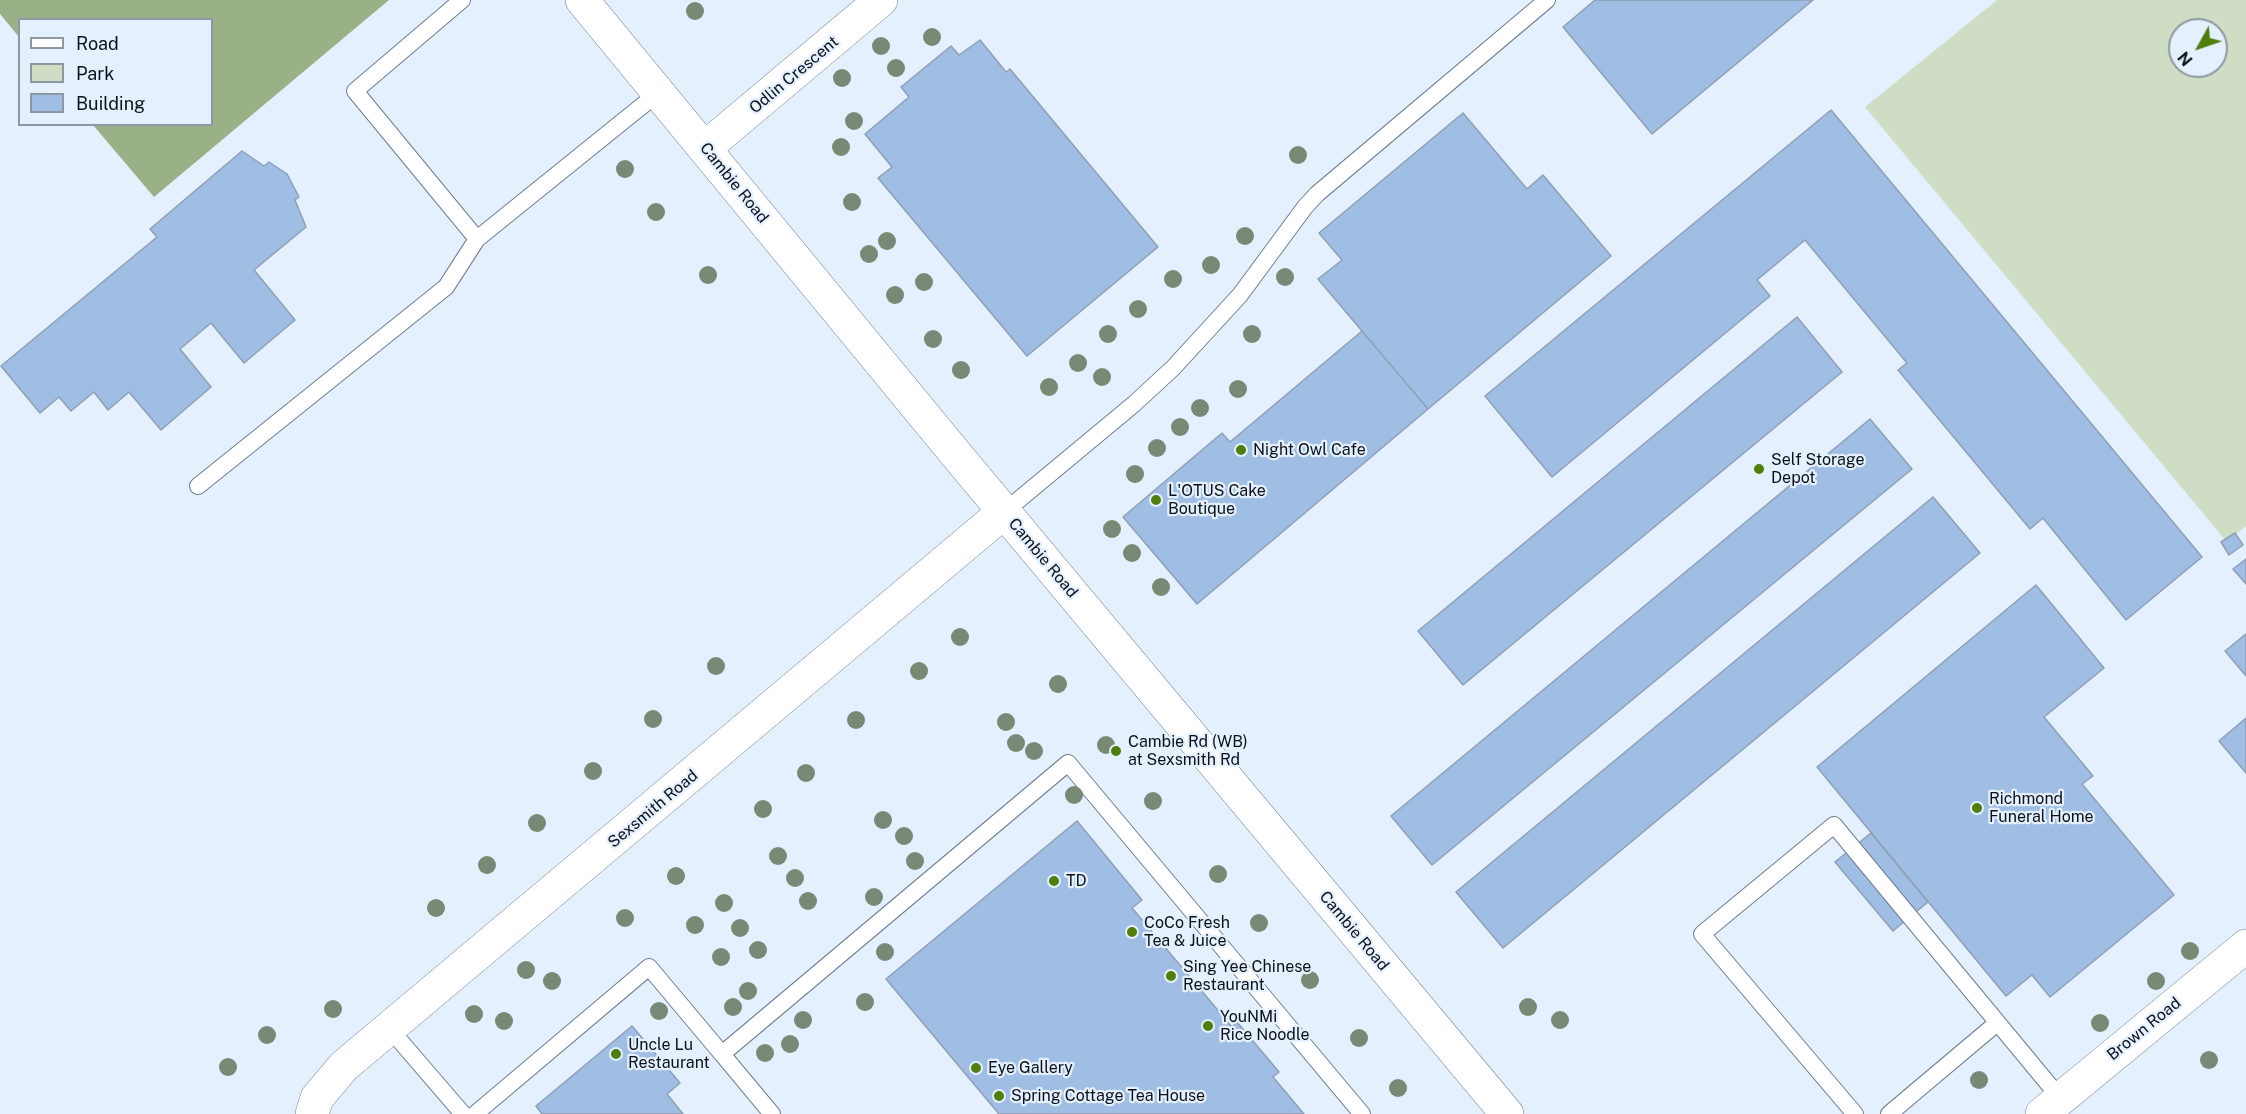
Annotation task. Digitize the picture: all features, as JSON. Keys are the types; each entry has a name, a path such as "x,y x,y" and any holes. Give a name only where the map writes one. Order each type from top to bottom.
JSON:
{"main road":[{"name":"Cambie Road","path":"582,0 1004,512 1507,1114"},
{"name":"Odlin Crescent","path":"705,148 881,0"},
{"name":"Sexsmith Road","path":"312,1114 317,1098 344,1066 1004,512"},
{"name":"Brown Road","path":"2051,1106 2246,946"}],"lane":[{"path":"462,0 355,91 477,239"},
{"path":"1004,512 1134,404 1173,368 1239,295 1317,194 1547,0"},
{"path":"198,486 446,287 477,239 658,93"},
{"path":"722,1054 1068,763 1362,1114"},
{"path":"1855,1114 1702,934 1834,825 1997,1023 2051,1106"},
{"path":"475,1114 649,967 772,1114"},
{"path":"1889,1114 1997,1023"},
{"path":"389,1028 463,1114"}],"green space":[{"path":"0,0 389,0 154,197 94,126 213,126 213,18 18,18 18,36 0,14"},
{"path":"1997,0 2246,0 2246,526 2227,542 1865,107"}],"building":[{"path":"1595,0 1813,0 1652,134 1563,27"},
{"path":"980,40 1006,72 1010,69 1158,247 1027,356 878,178 892,167 865,134 909,97 901,87 951,46 959,55"},
{"path":"1831,110 2202,557 2126,620 2043,518 2030,529 1898,370 1907,363 1805,240 1757,280 1770,296 1552,477 1485,396"},
{"path":"1463,113 1527,189 1543,175 1611,256 1428,409 1318,279 1342,260 1319,233"},
{"path":"242,151 264,166 269,162 287,174 299,197 295,200 306,227 254,270 295,320 244,363 211,323 180,349 211,387 161,430 129,392 108,410 94,392 71,411 59,397 40,413 1,366 157,237 150,229"},
{"path":"1797,317 1842,372 1463,685 1418,631"},
{"path":"1362,331 1428,409 1197,604 1123,517 1222,433 1230,442"},
{"path":"1870,419 1912,469 1432,865 1391,816"},
{"path":"1933,497 1980,553 1503,948 1456,892"},
{"path":"2235,533 2243,545 2229,555 2221,542"},
{"path":"2246,559 2246,584 2233,569"},
{"name":"Richmond Funeral Home","path":"2036,585 2104,668 2044,717 2093,776 2082,784 2174,895 2050,997 2032,975 2006,996 1817,767"},
{"path":"2246,634 2246,676 2225,651"},
{"path":"2246,718 2246,773 2219,741"},
{"path":"1077,821 1142,900 1132,908 1232,1027 1237,1022 1279,1072 1273,1077 1304,1114 999,1114 886,979"},
{"path":"1871,833 1928,902 1893,931 1835,862"},
{"path":"632,1026 680,1083 667,1094 683,1114 542,1114 536,1106"}],"place":[{"name":"Night Owl Cafe","path":"1241,450"},
{"name":"Self Storage Depot","path":"1759,469"},
{"name":"L'OTUS Cake Boutique","path":"1156,500"},
{"name":"Cambie Rd (WB) at Sexsmith Rd","path":"1116,751"},
{"name":"Richmond Funeral Home","path":"1977,808"},
{"name":"TD","path":"1054,881"},
{"name":"CoCo Fresh Tea & Juice","path":"1132,932"},
{"name":"Sing Yee Chinese Restaurant","path":"1171,976"},
{"name":"YouNMi Rice Noodle","path":"1208,1026"},
{"name":"Uncle Lu Restaurant","path":"616,1054"},
{"name":"Eye Gallery","path":"976,1068"},
{"name":"Spring Cottage Tea House","path":"999,1096"}]}
